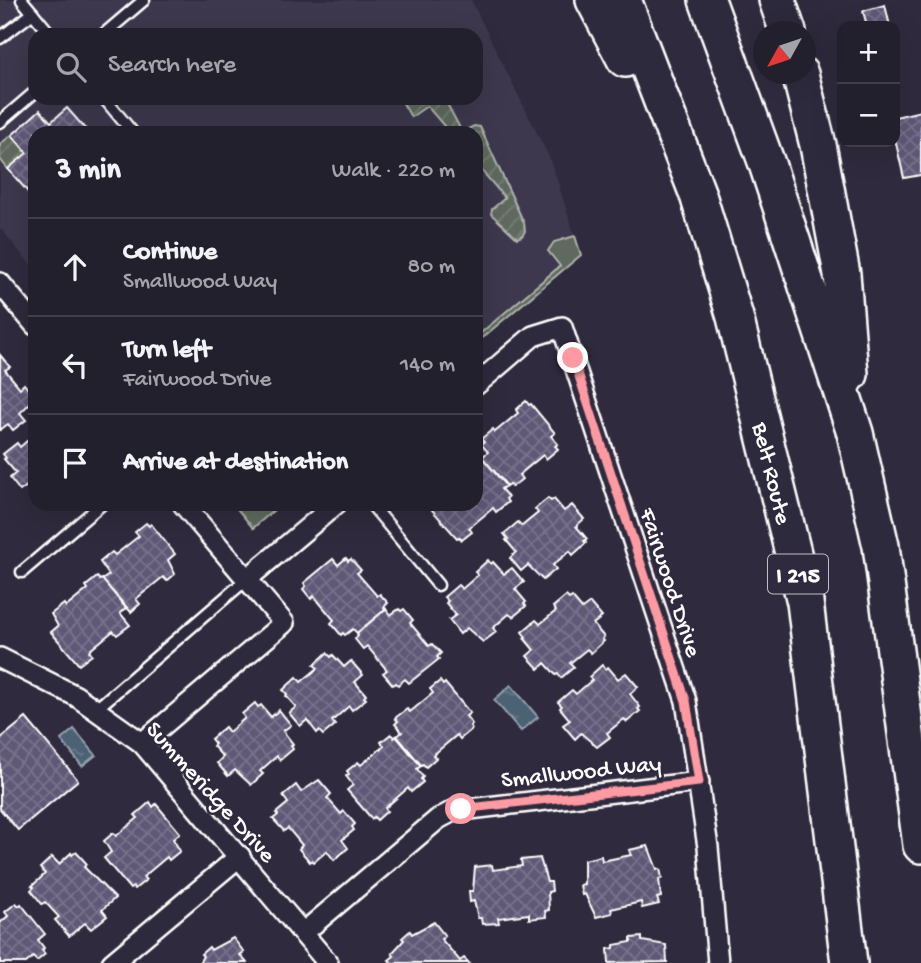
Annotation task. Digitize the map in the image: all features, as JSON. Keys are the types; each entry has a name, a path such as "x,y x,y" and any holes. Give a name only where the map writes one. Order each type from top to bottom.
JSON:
{"highway":[{"path":"594,0 698,195"},
{"name":"Belt Route","path":"623,0 698,195 735,317 804,602 849,963"},
{"path":"707,0 767,164 855,433 881,546 921,845"},
{"path":"777,0 784,21"},
{"path":"803,84 818,145 842,274 855,433"}],"street":[{"path":"0,283 28,317"},
{"name":"Fairwood Drive","path":"483,379 533,336 562,327 686,701 699,782 718,963"},
{"path":"142,743 284,623 189,511"},
{"path":"247,579 328,511"},
{"name":"Summeridge Drive","path":"0,658 76,696 142,743 328,963"},
{"name":"Smallwood Way","path":"303,933 438,819 453,811 699,782"},
{"path":"112,963 240,856"}],"lane":[{"path":"22,0 45,28"},
{"path":"111,28 144,0"},
{"path":"0,38 33,13"},
{"path":"0,121 28,98"},
{"path":"110,105 127,126"},
{"path":"22,572 94,511"},
{"path":"378,511 439,585"},
{"path":"96,709 247,579"}],"shaded area":[{"path":"0,0 471,0 551,161 581,255 483,337 483,126 28,126 28,262 0,228"}],"green space":[{"path":"404,105 448,105 459,126 444,126 427,106 411,117"},
{"path":"483,134 524,223 525,231 517,238 491,214 492,209 505,198 483,172"},
{"path":"12,135 27,153 8,169 0,159 0,144"},
{"path":"575,236 581,255 483,337 483,331 560,266 548,251 554,242"},
{"path":"239,511 273,511 253,528"}],"water":[{"path":"511,685 538,717 521,731 494,700"},
{"path":"74,729 96,755 82,766 61,740"}],"building":[{"path":"885,5 889,21 866,21 863,11"},
{"path":"67,108 83,126 28,126 28,192 8,169 27,153 12,135 40,110 51,122"},
{"path":"921,111 921,175 904,178 897,147 900,147 900,116"},
{"path":"0,355 10,367 5,370 20,388 24,384 28,389 28,405 20,413 26,420 13,430 8,424 0,430"},
{"path":"526,401 531,404 555,433 551,436 558,444 555,446 558,449 546,459 543,455 519,475 522,479 512,487 509,484 507,486 483,458 488,452 483,446 483,437 493,429 495,432 518,413 516,410"},
{"path":"28,440 28,487 20,491 10,478 16,473 3,454 17,443 20,447"},
{"path":"483,458 506,486 501,489 508,497 508,502 496,512 493,508 469,528 472,532 462,540 457,538 433,511 483,511"},
{"path":"548,498 551,501 554,499 564,511 572,505 584,519 576,526 587,539 573,555 570,551 553,565 556,569 543,580 528,565 521,571 510,558 516,552 504,534 518,522 522,526 538,513 535,509"},
{"path":"146,523 149,526 151,524 175,554 168,560 175,574 167,581 163,577 136,599 140,604 131,612 102,580 109,575 100,562 112,552 115,555 139,536 135,532"},
{"path":"346,558 348,561 351,559 361,570 357,573 377,596 380,594 388,603 384,607 386,609 357,633 353,629 341,635 331,623 334,620 314,596 311,599 303,589 306,586 304,583 333,559 338,565"},
{"path":"488,560 504,574 512,568 524,582 515,589 526,602 526,606 513,617 509,614 493,628 496,632 483,642 467,628 460,634 449,620 456,615 444,597 458,585 462,589 478,575 475,572"},
{"path":"97,577 102,579 126,608 120,613 130,625 117,635 113,631 89,651 92,655 79,665 51,632 58,626 51,614 64,604 66,607 88,589 86,586"},
{"path":"566,596 569,599 572,597 582,609 590,603 602,617 593,624 604,637 604,641 591,653 587,649 570,663 574,667 561,678 545,663 539,669 527,656 534,650 522,632 536,620 540,624 556,611 553,607"},
{"path":"386,609 390,615 404,609 413,620 410,623 429,646 432,644 441,653 437,657 439,659 409,683 405,679 398,685 393,685 383,673 387,670 367,646 363,649 355,639 357,633"},
{"path":"327,653 331,657 333,655 344,667 351,661 363,675 355,682 366,695 366,699 352,710 349,706 332,721 335,725 323,735 319,731 317,733 307,720 300,726 289,713 296,707 283,690 297,677 301,682 318,668 314,665"},
{"path":"602,665 605,669 608,667 618,679 626,673 638,687 630,694 640,711 627,722 624,719 607,733 610,737 597,747 581,733 575,739 563,725 570,720 558,702 572,690 576,694 592,680 589,677"},
{"path":"440,681 443,685 445,683 470,713 466,716 472,729 460,739 457,735 433,755 436,758 426,767 421,765 397,736 402,732 395,724 398,721 395,718 407,709 410,712 433,693 430,689"},
{"path":"255,703 258,707 261,705 271,717 279,710 291,725 283,731 293,744 293,749 280,760 277,756 260,771 263,774 251,785 235,770 228,776 217,763 223,757 213,746 215,744 211,739 225,727 229,732 245,718 242,714"},
{"path":"26,718 78,780 18,830 0,809 0,739"},
{"path":"391,734 394,738 396,736 421,766 417,769 423,782 411,792 408,788 385,808 387,811 377,820 374,817 372,819 347,790 353,785 346,776 349,774 347,771 358,762 361,765 384,746 381,742"},
{"path":"319,780 331,794 327,798 341,814 344,811 355,824 352,827 354,830 342,840 348,848 334,860 327,851 314,862 310,862 299,849 302,845 288,828 284,831 273,819 288,803 283,796 296,785 301,792"},
{"path":"150,802 153,807 156,804 180,833 173,839 180,851 169,860 167,857 143,877 146,880 135,889 130,889 104,858 111,852 104,841 113,833 116,836 138,818 135,815"},
{"path":"648,846 662,878 659,879 659,904 642,908 641,902 611,909 612,913 596,917 585,894 582,895 580,885 584,884 584,860 601,856 602,861 631,855 629,850"},
{"path":"76,852 87,864 84,867 115,898 102,910 107,916 91,929 85,923 69,936 55,920 59,917 45,902 42,904 31,890 45,874 40,868 52,857 59,864"},
{"path":"540,858 547,882 551,882 552,891 548,892 549,910 545,911 546,917 529,919 529,914 498,918 499,923 482,924 474,901 470,902 469,891 473,891 475,867 492,865 493,870 522,866 521,860"},
{"path":"16,903 19,906 21,904 45,934 38,940 45,954 37,961 33,957 26,963 0,963 0,923 8,916 5,912"},
{"path":"434,922 445,936 441,939 460,961 464,958 469,963 392,963 389,960 404,940 402,938 410,931 412,934"},
{"path":"642,937 642,941 666,945 667,962 609,963 608,949 631,942 631,938"},
{"path":"233,938 244,952 240,955 247,963 199,963 203,956 201,954 209,947 211,950"}],"route":[{"path":"461,809 699,782 686,701 573,358"}]}
